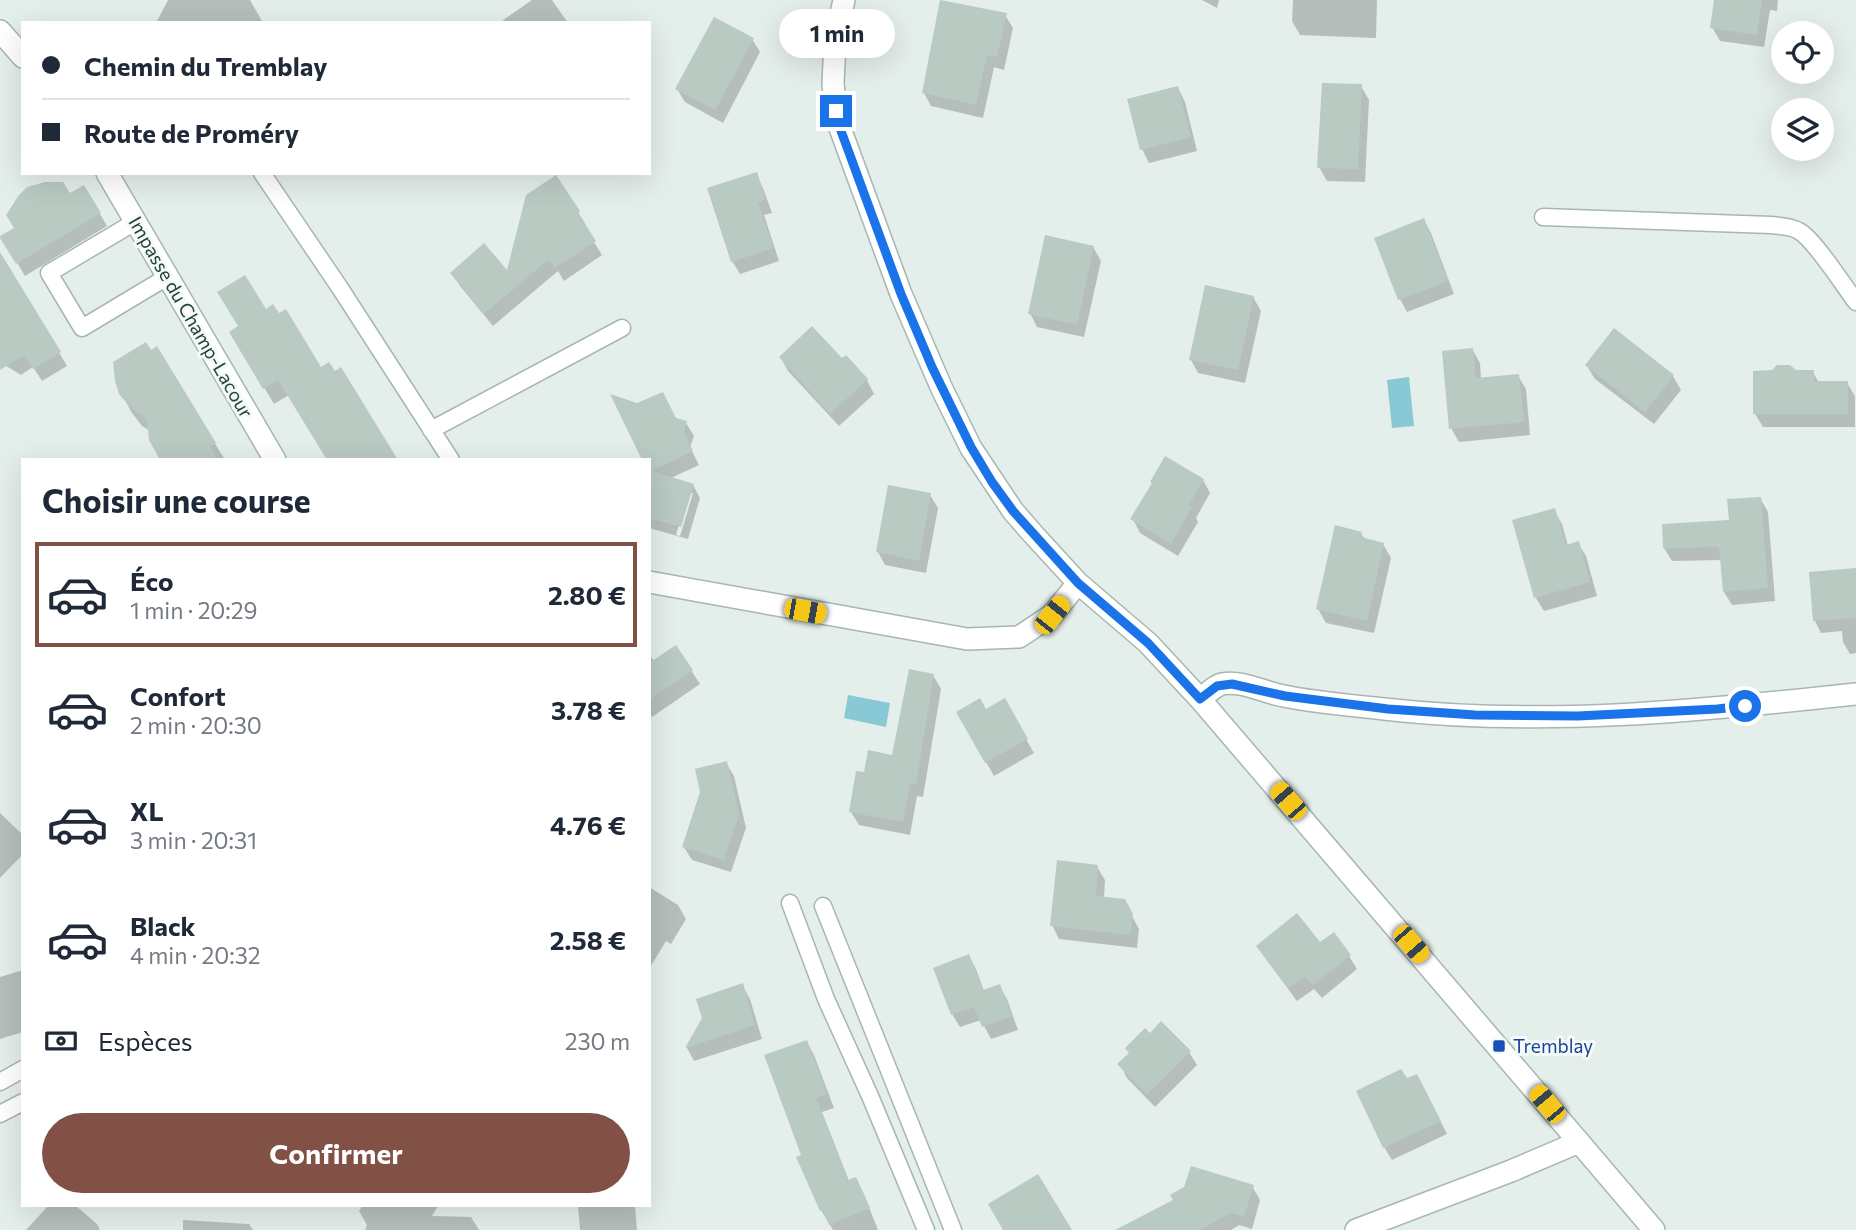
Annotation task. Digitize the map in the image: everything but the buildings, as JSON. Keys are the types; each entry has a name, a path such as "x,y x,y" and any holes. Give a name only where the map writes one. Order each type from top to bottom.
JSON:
{"street":[{"path":"844,0 835,41 833,84 837,120 901,294 942,389 971,447 1013,511 1078,583 1148,643 1200,699 1654,1230"},
{"path":"0,31 21,55"},
{"name":"Impasse du Champ-Lacour","path":"108,175 274,458"},
{"path":"651,582 967,639 1020,637 1052,615 1078,583"},
{"path":"1200,699 1217,686 1232,684 1285,696 1388,709 1475,715 1578,716 1717,709 1856,694"},
{"path":"1356,1230 1579,1142"}],"lane":[{"path":"263,175 450,458"},
{"path":"1543,217 1771,225 1791,228 1799,231 1813,244 1856,302"},
{"path":"135,222 49,273 62,295 82,328 167,276"},
{"path":"431,430 622,328"},
{"path":"790,902 826,999 926,1230"},
{"path":"823,906 953,1230"},
{"path":"0,1082 21,1070"},
{"path":"0,1114 21,1103"}],"water":[{"path":"1409,377 1414,426 1392,428 1387,380"},
{"path":"848,695 890,703 886,727 844,718"}],"place":[{"name":"Tremblay","path":"1499,1046"}],"route":[{"path":"836,111 901,294 942,389 992,482 1013,511 1078,583 1148,643 1200,699 1217,686 1232,684 1285,696 1388,709 1475,715 1578,716 1745,706"}]}
